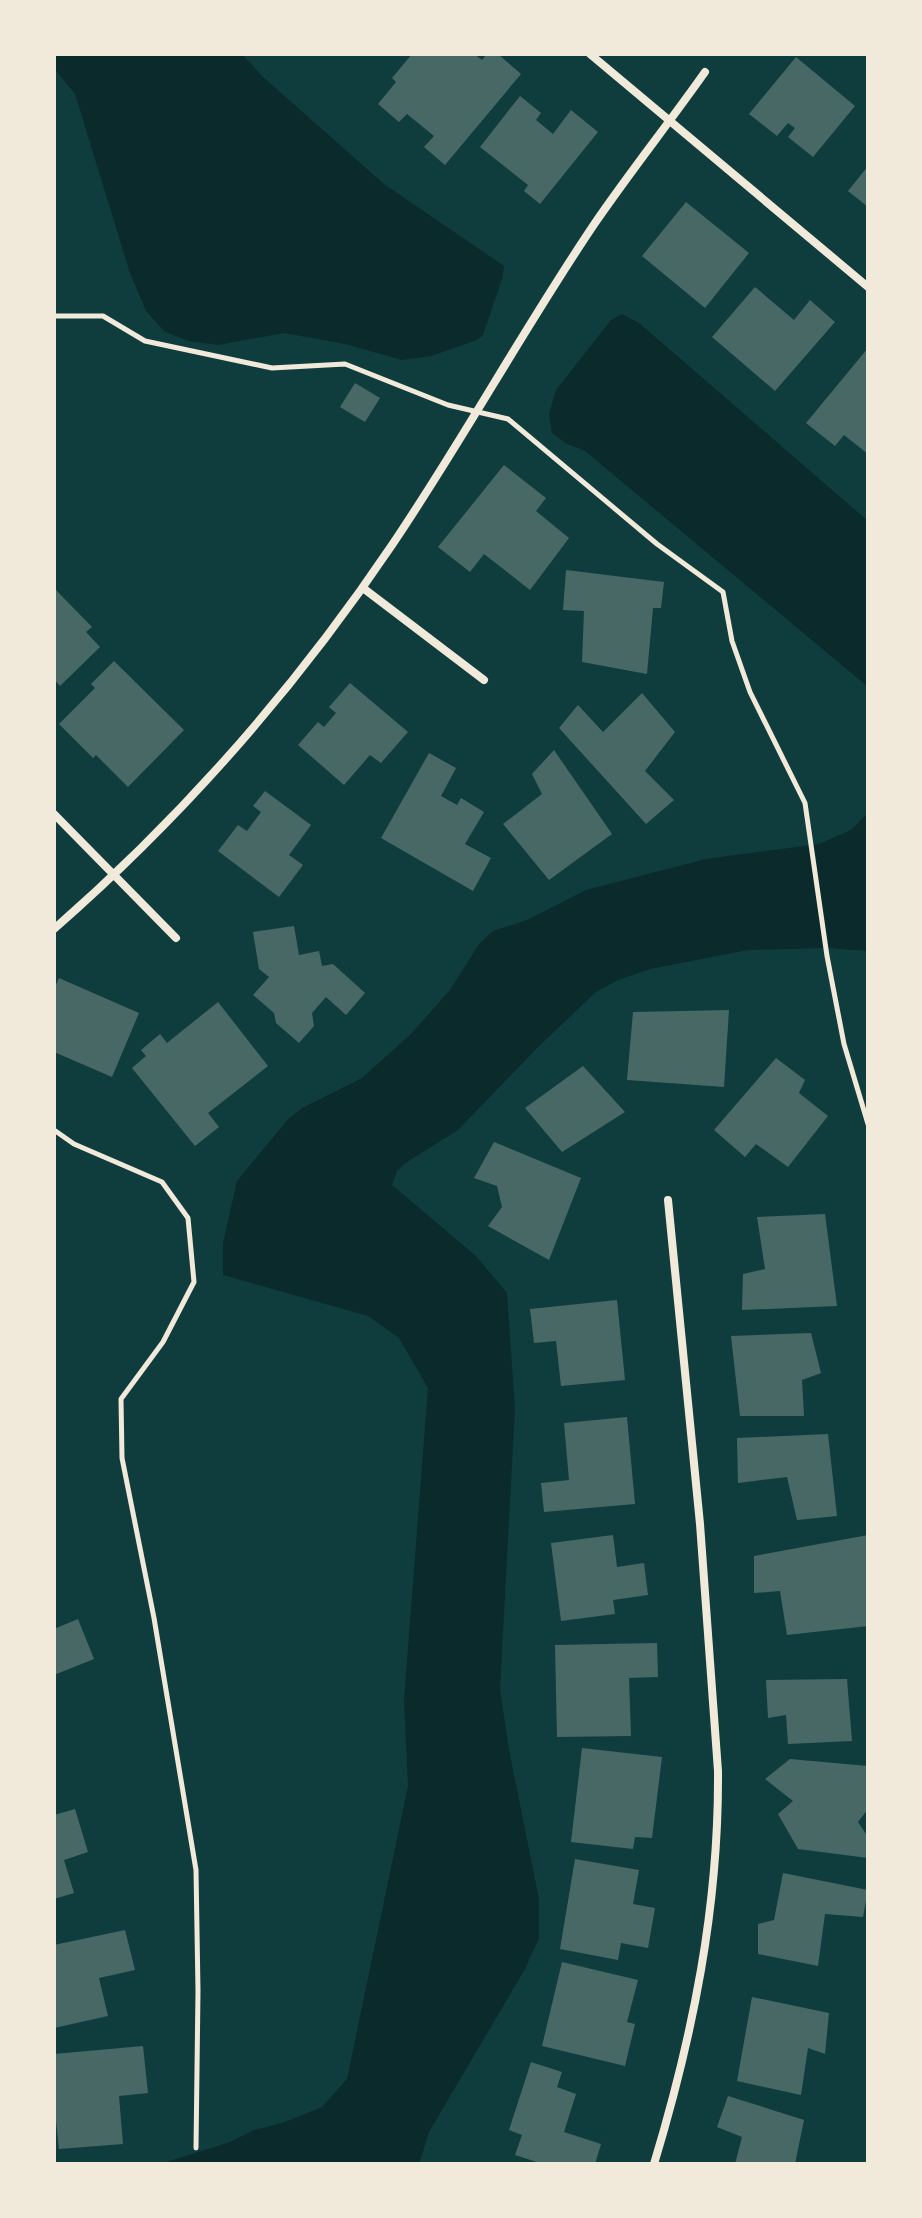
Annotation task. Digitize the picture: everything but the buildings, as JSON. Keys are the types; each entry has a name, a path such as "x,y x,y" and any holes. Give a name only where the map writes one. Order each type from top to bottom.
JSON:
{"street":[{"path":"590,54 868,287"},
{"path":"54,929 180,809 259,721 363,588 595,224 705,72"},
{"path":"363,588 484,680"},
{"path":"54,814 176,938"},
{"path":"654,2164 687,2048 705,1957 718,1810 718,1771 700,1524 668,1200"}],"lane":[{"path":"54,316 103,316 145,341 272,368 345,364 448,405 508,419 657,544 723,592 732,641 750,692 805,803 827,956 844,1044 868,1124"},
{"path":"54,1130 74,1144 162,1182 188,1218 194,1282 163,1342 121,1399 122,1458 154,1618 196,1870 196,2148"}],"water":[{"path":"54,54 242,54 263,77 384,184 504,266 483,335 431,356 402,360 345,344 284,333 218,345 189,341 165,332 146,311 130,273 75,94 54,68"},
{"path":"622,314 639,323 868,521 868,687 585,451 565,443 552,433 549,414 556,390 611,320"},
{"path":"868,813 868,951 827,948 748,950 650,969 618,980 596,992 458,1130 397,1171 392,1185 476,1256 507,1293 515,1408 500,1689 539,1899 539,1938 525,1969 429,2132 419,2164 160,2164 230,2142 254,2130 322,2107 347,2079 408,1786 404,1700 428,1388 399,1338 368,1316 223,1275 223,1243 237,1181 289,1118 304,1107 362,1078 411,1034 450,990 479,944 493,931 527,920 586,890 706,859 819,844 851,830"}]}
